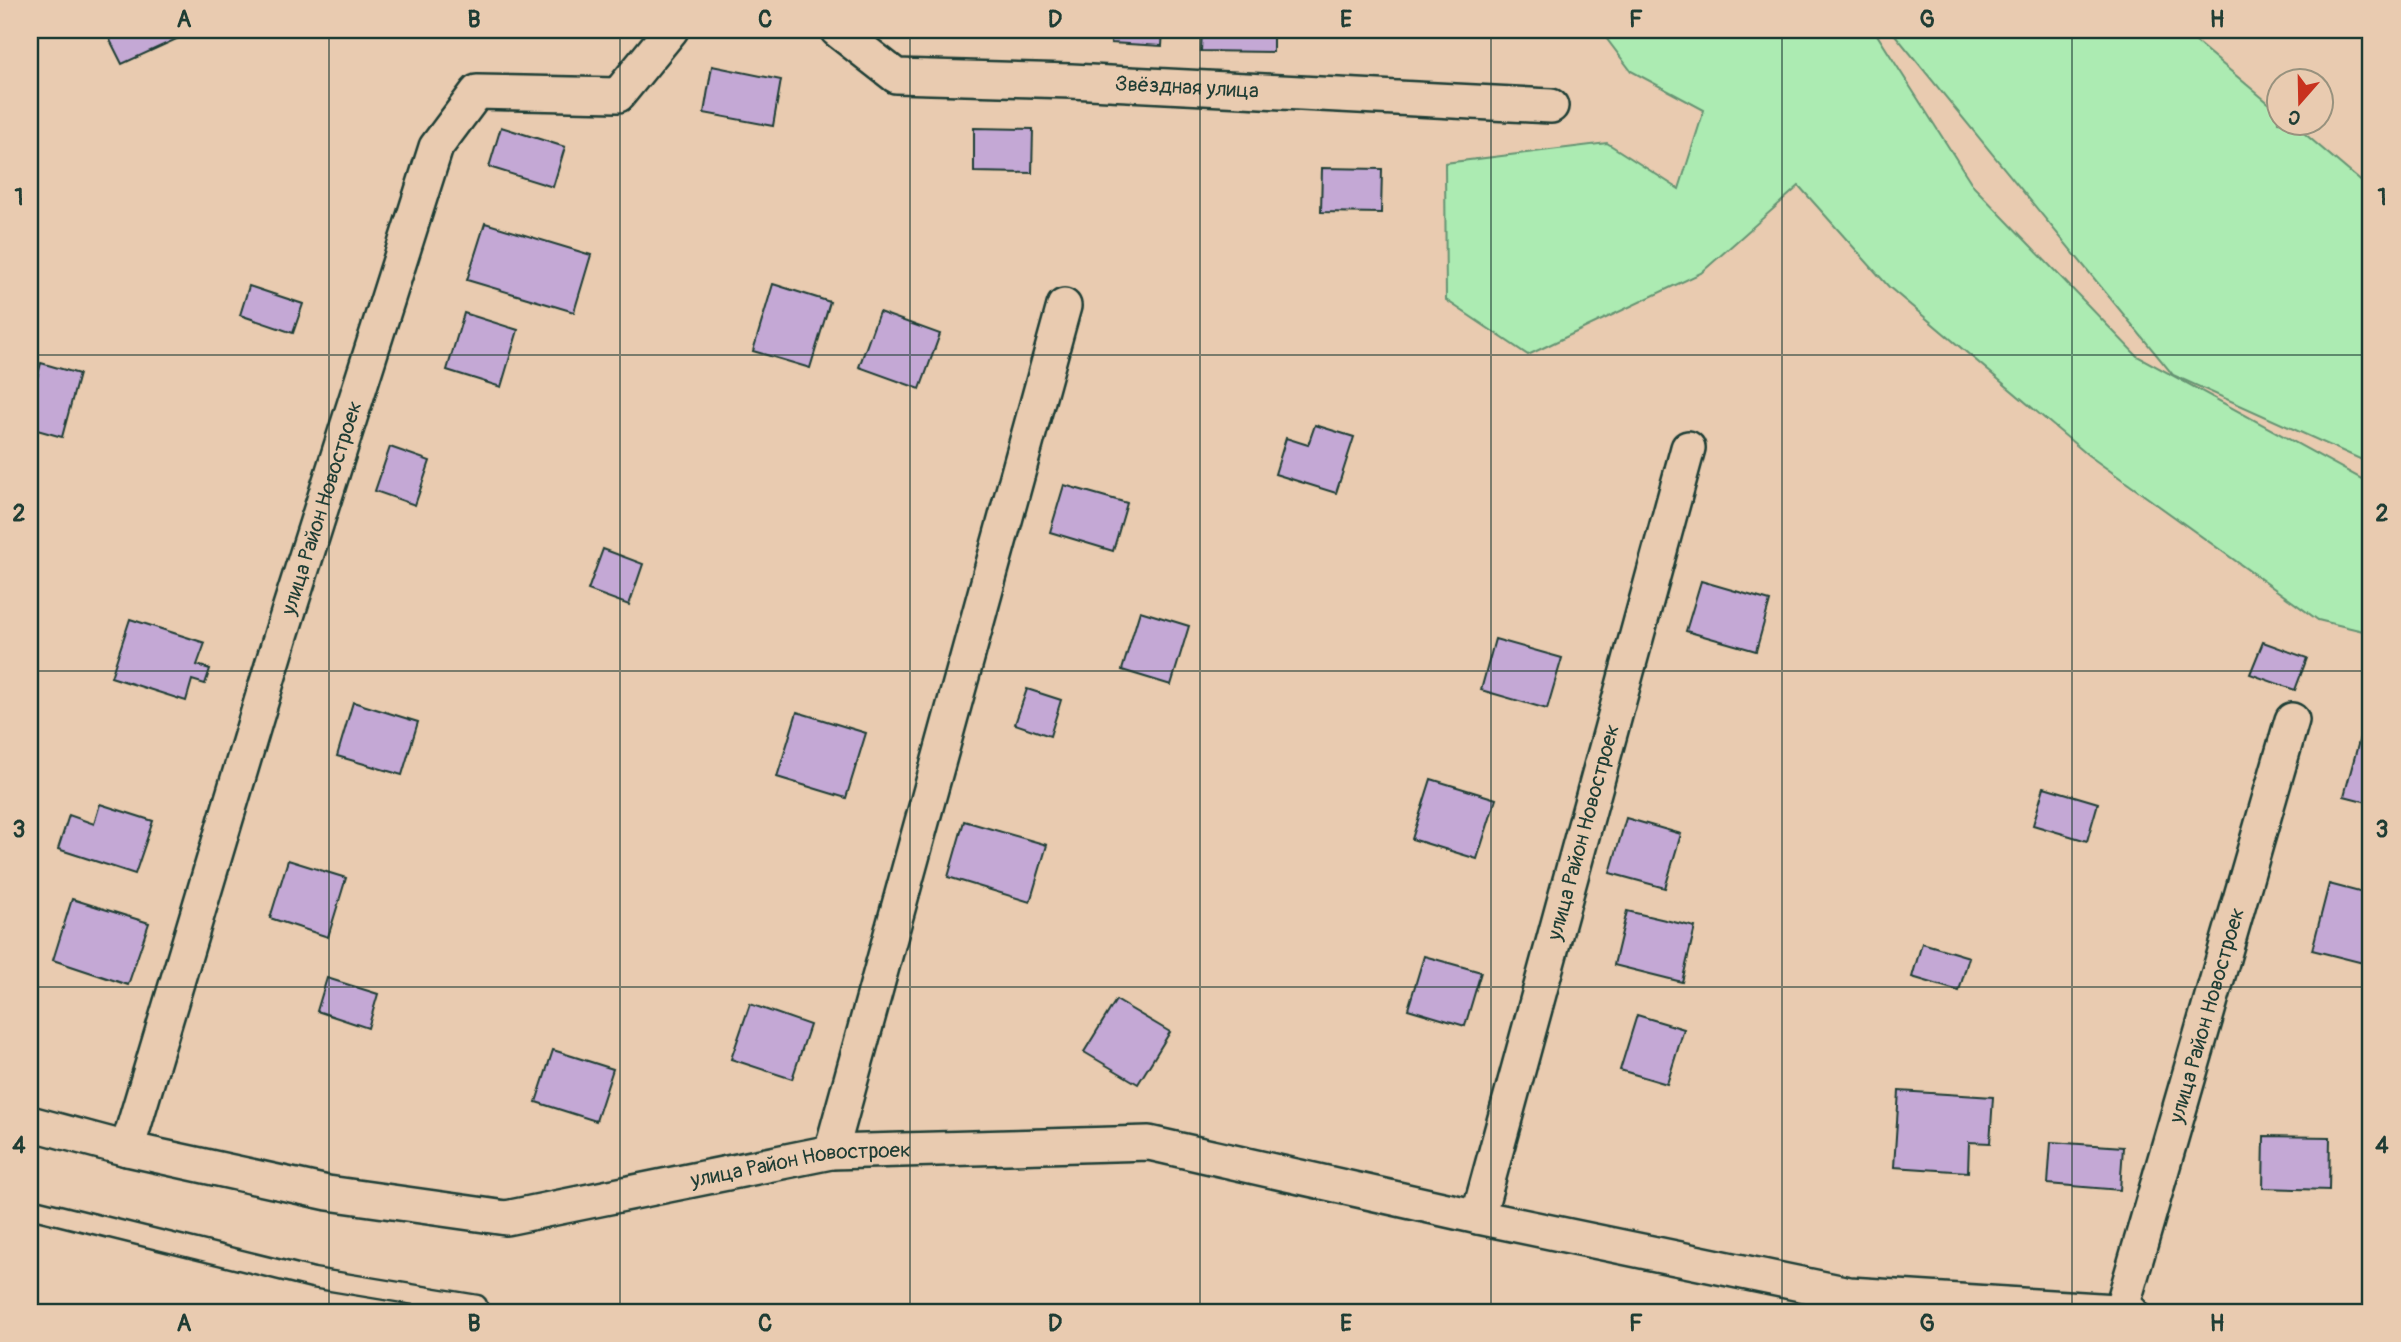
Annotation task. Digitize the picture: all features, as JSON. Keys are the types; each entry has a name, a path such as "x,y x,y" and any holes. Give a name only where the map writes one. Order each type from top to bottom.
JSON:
{"street":[{"name":"улица Район Новостроек","path":"127,1149 282,632 436,147 477,92 618,94 671,30"},
{"name":"Звёздная улица","path":"837,30 896,76 1071,81 1552,106"},
{"path":"831,1152 1065,306"},
{"name":"улица Район Новостроек","path":"1478,1217 1688,448"},
{"name":"улица Район Новостроек","path":"30,1123 127,1149 328,1193 506,1218 831,1152 1149,1143 1478,1217 1849,1294 2126,1312 2292,720"}],"lane":[{"path":"30,1208 313,1278 477,1305"}],"green space":[{"path":"1600,30 1874,30 1974,187 2137,356 2371,484 2371,633 2318,620 2088,455 1889,287 1799,186 1701,273 1528,355 1446,300 1445,163 1607,143 1679,189 1704,110 1631,71"},
{"path":"1891,30 2182,30 2264,99 2264,136 2307,136 2371,190 2371,464 2173,375"}],"building":[{"path":"105,30 190,30 192,32 122,64"},
{"path":"1112,30 1163,30 1162,46 1111,43"},
{"path":"1202,30 1273,30 1273,52 1201,51"},
{"path":"1502,30 1502,33 1441,32"},
{"path":"712,66 781,80 773,126 704,113"},
{"path":"501,127 565,147 553,187 489,167"},
{"path":"974,128 1033,129 1032,173 974,172"},
{"path":"1322,168 1382,169 1381,213 1321,212"},
{"path":"485,223 591,255 574,312 467,280"},
{"path":"773,284 830,302 810,368 753,351"},
{"path":"249,286 303,304 293,333 240,315"},
{"path":"879,312 940,334 920,389 859,367"},
{"path":"464,313 518,330 501,387 447,370"},
{"path":"41,363 79,374 62,437 30,428 30,404"},
{"path":"1315,425 1354,437 1336,493 1275,474 1286,438 1308,445"},
{"path":"390,447 430,461 415,505 375,491"},
{"path":"1064,485 1127,503 1113,551 1050,532"},
{"path":"603,549 643,564 629,605 588,590"},
{"path":"1701,581 1770,601 1756,651 1686,631"},
{"path":"1140,611 1189,626 1171,685 1122,670"},
{"path":"130,619 205,643 197,665 210,669 205,684 192,680 186,701 111,677"},
{"path":"1495,639 1562,658 1547,709 1481,690"},
{"path":"2263,642 2307,658 2295,690 2250,674"},
{"path":"1027,689 1061,700 1050,736 1015,724"},
{"path":"353,702 418,722 402,775 337,756"},
{"path":"797,712 866,733 846,798 777,777"},
{"path":"2362,730 2371,733 2371,803 2344,796"},
{"path":"1431,779 1496,799 1477,859 1412,839"},
{"path":"2044,787 2098,803 2087,841 2033,825"},
{"path":"100,804 153,821 135,874 58,849 69,815 94,824"},
{"path":"1626,818 1681,834 1665,888 1610,873"},
{"path":"964,821 1047,845 1030,902 948,877"},
{"path":"288,860 346,878 328,937 270,918"},
{"path":"2329,884 2371,895 2371,965 2312,950"},
{"path":"72,899 149,923 128,985 53,960"},
{"path":"1627,911 1695,927 1682,982 1614,965"},
{"path":"1922,943 1969,957 1959,991 1912,977"},
{"path":"1424,956 1481,972 1465,1026 1408,1009"},
{"path":"327,978 378,994 368,1028 317,1011"},
{"path":"1116,1000 1170,1032 1138,1084 1084,1052"},
{"path":"750,1004 810,1025 792,1079 731,1059"},
{"path":"1637,1015 1684,1029 1667,1084 1620,1070"},
{"path":"553,1050 613,1069 596,1121 536,1102"},
{"path":"1899,1091 1993,1097 1990,1143 1969,1142 1968,1172 1894,1167"},
{"path":"2264,1136 2330,1137 2329,1190 2263,1188"},
{"path":"2051,1142 2123,1147 2120,1190 2048,1184"}]}
